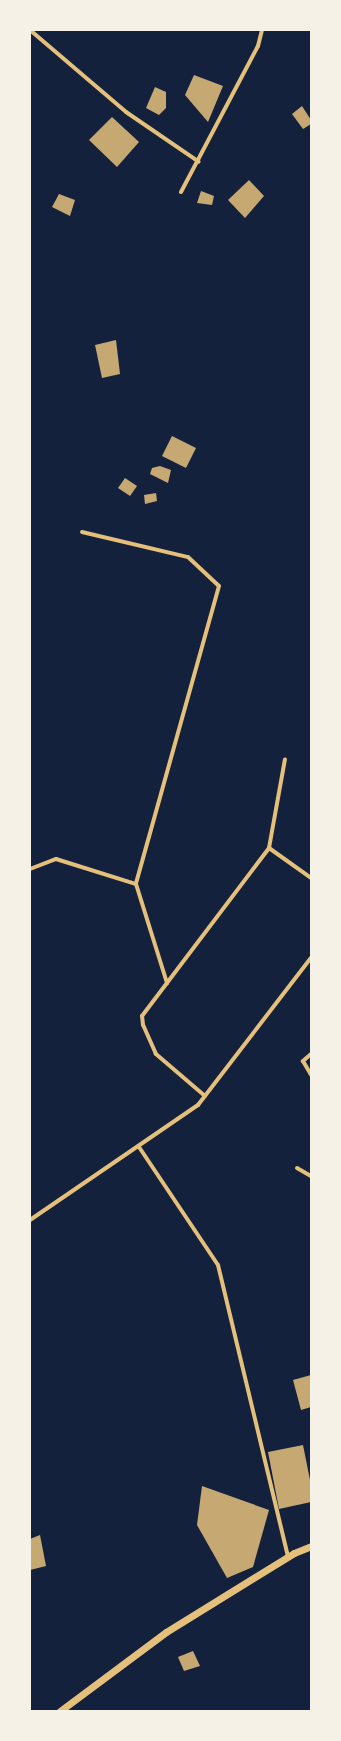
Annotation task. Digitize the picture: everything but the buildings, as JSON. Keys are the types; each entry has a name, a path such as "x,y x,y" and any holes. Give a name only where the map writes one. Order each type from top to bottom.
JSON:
{"street":[{"path":"30,30 126,112 199,162"},
{"path":"182,192 199,162 258,46 262,30"},
{"path":"82,532 188,557 218,586 136,884 167,983"},
{"path":"205,1096 156,1054 143,1025 142,1016 269,848 285,759"},
{"path":"269,848 311,878"},
{"path":"30,869 56,859 136,884"},
{"path":"30,1220 139,1147 198,1105 311,958"},
{"path":"311,1054 303,1062 311,1075"},
{"path":"139,1147 218,1265 288,1557"},
{"path":"297,1168 311,1176"},
{"path":"60,1711 166,1632 288,1557 311,1546"}]}
